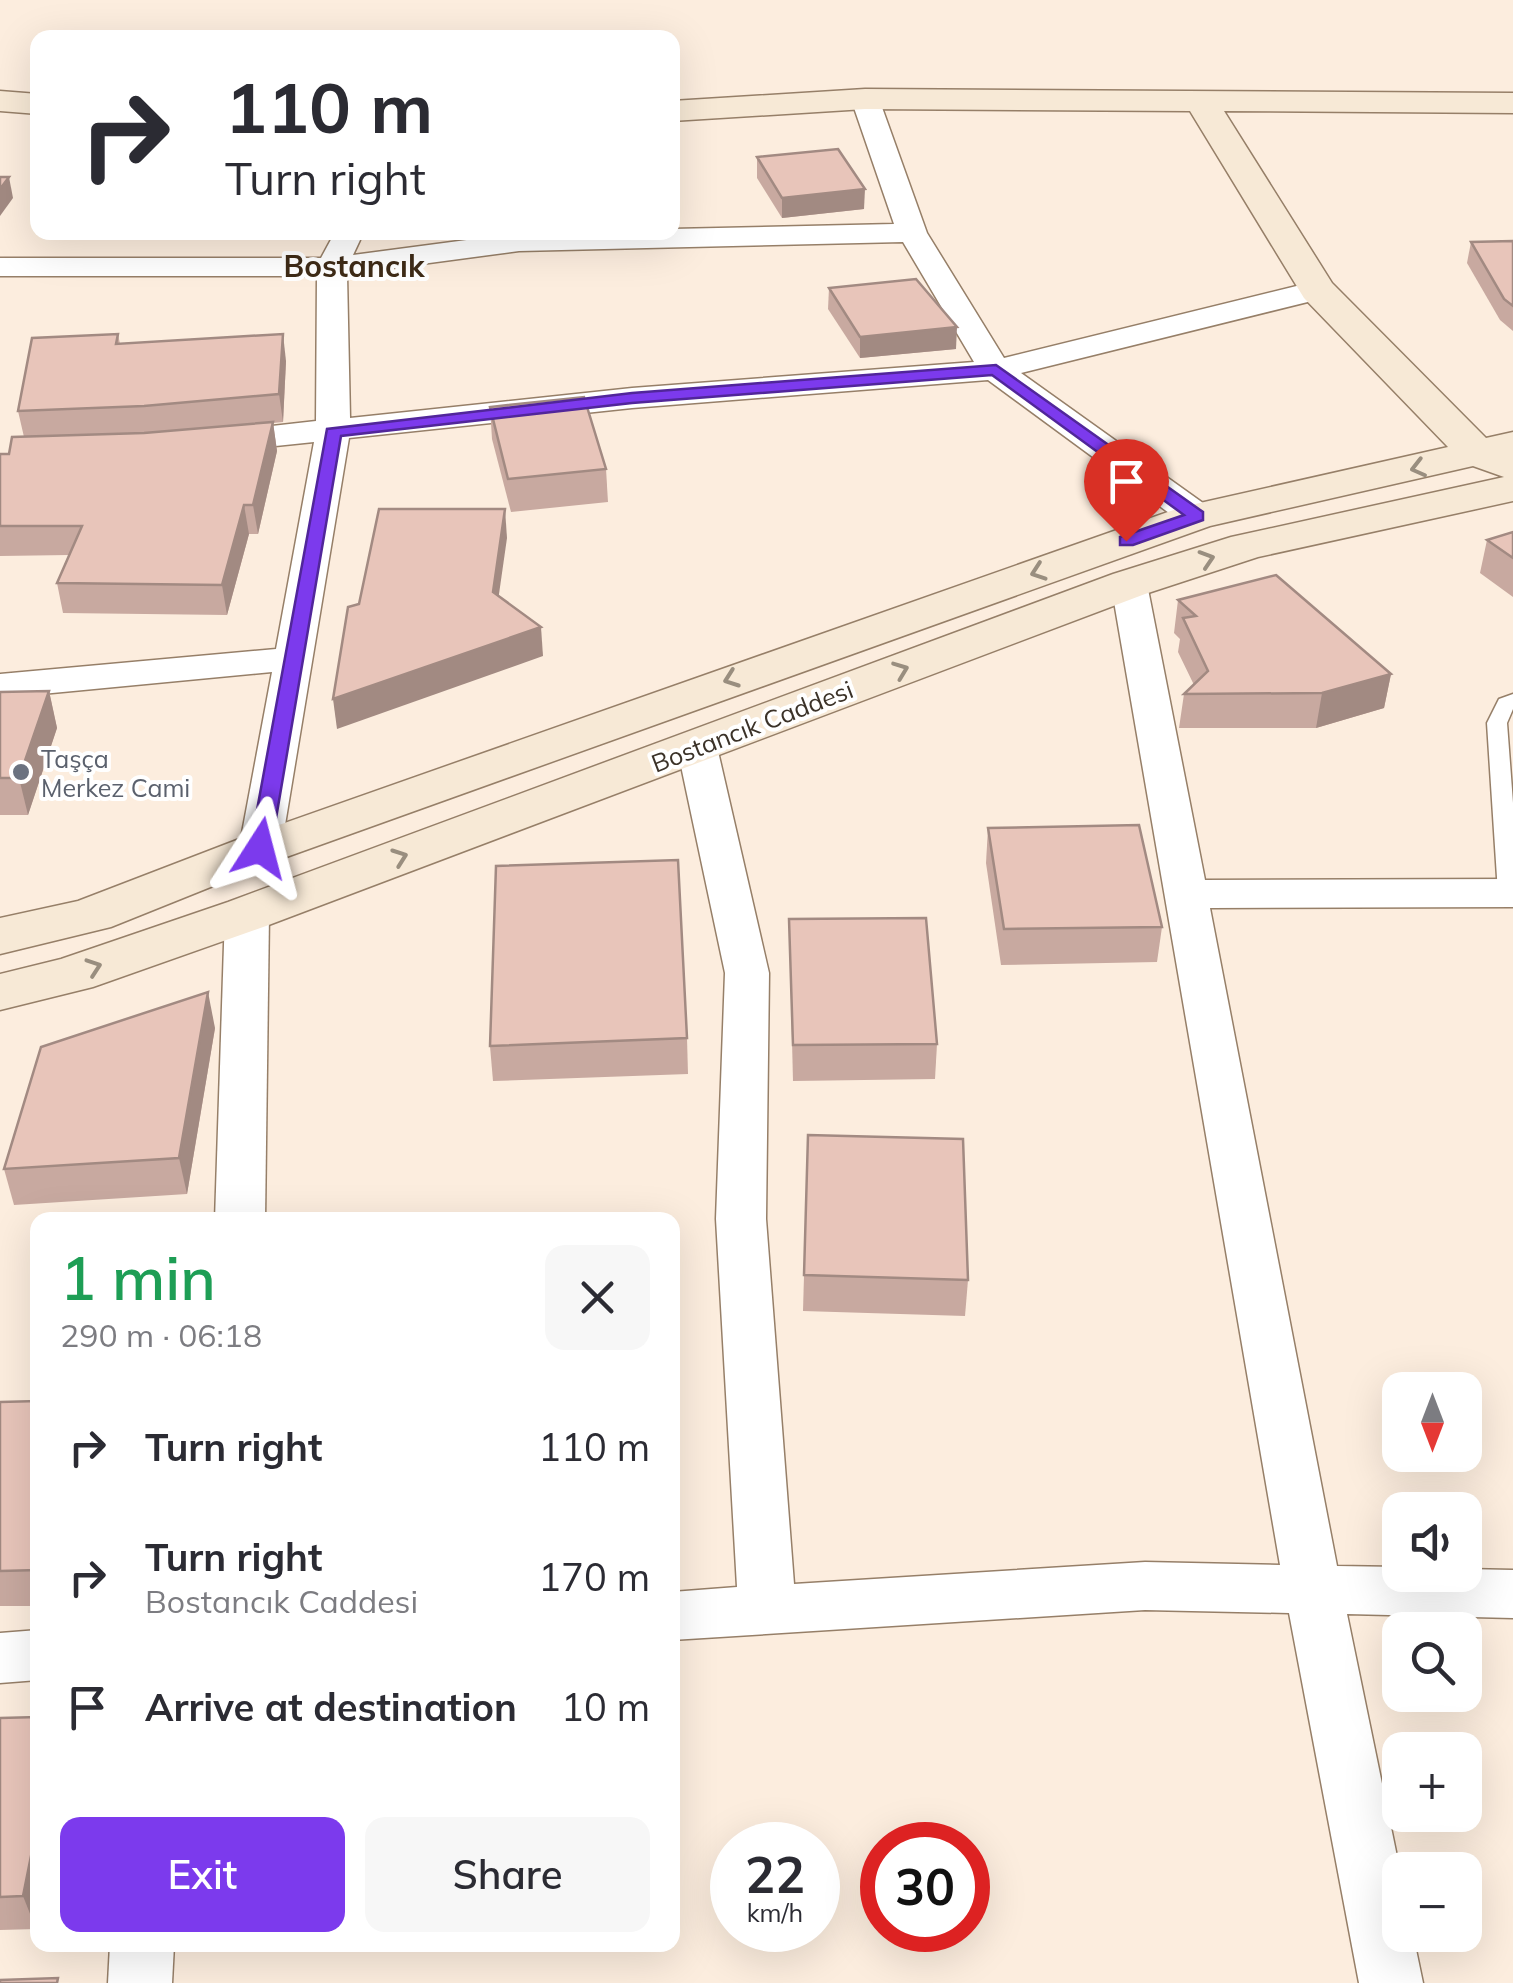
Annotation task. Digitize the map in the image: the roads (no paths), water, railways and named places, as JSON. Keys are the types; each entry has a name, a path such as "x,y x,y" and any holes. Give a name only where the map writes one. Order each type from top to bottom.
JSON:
{"main road":[{"path":"680,111 864,100 1202,101 1510,108"},
{"path":"0,101 30,103"},
{"path":"1202,101 1317,290 1501,455"},
{"name":"Bostancık Caddesi","path":"0,936 92,915 260,848 1197,516 1501,455"},
{"name":"Bostancık Caddesi","path":"0,992 74,974 247,914 1129,584 1247,546 1513,488"}],"street":[{"path":"864,100 912,233 996,370 1197,516"},
{"path":"680,238 912,233"},
{"path":"260,848 334,432 332,266 345,240"},
{"path":"0,266 332,266 519,242 606,240"},
{"path":"186,445 632,398 996,370 1317,290"},
{"path":"1129,584 1313,1590 1390,1983"},
{"path":"0,686 292,659"},
{"path":"697,746 746,972 741,1219 767,1610"},
{"path":"1186,894 1511,894"},
{"path":"240,1212 247,914"},
{"path":"680,1615 1144,1586 1513,1594"},
{"path":"0,1658 30,1656"},
{"path":"140,1983 142,1952"}],"lane":[{"path":"1511,894 1497,722 1506,703 1513,700"}],"place":[{"name":"Taşça Merkez Cami","path":"21,772"}],"district":[{"name":"Bostancık","path":"354,266"}]}
